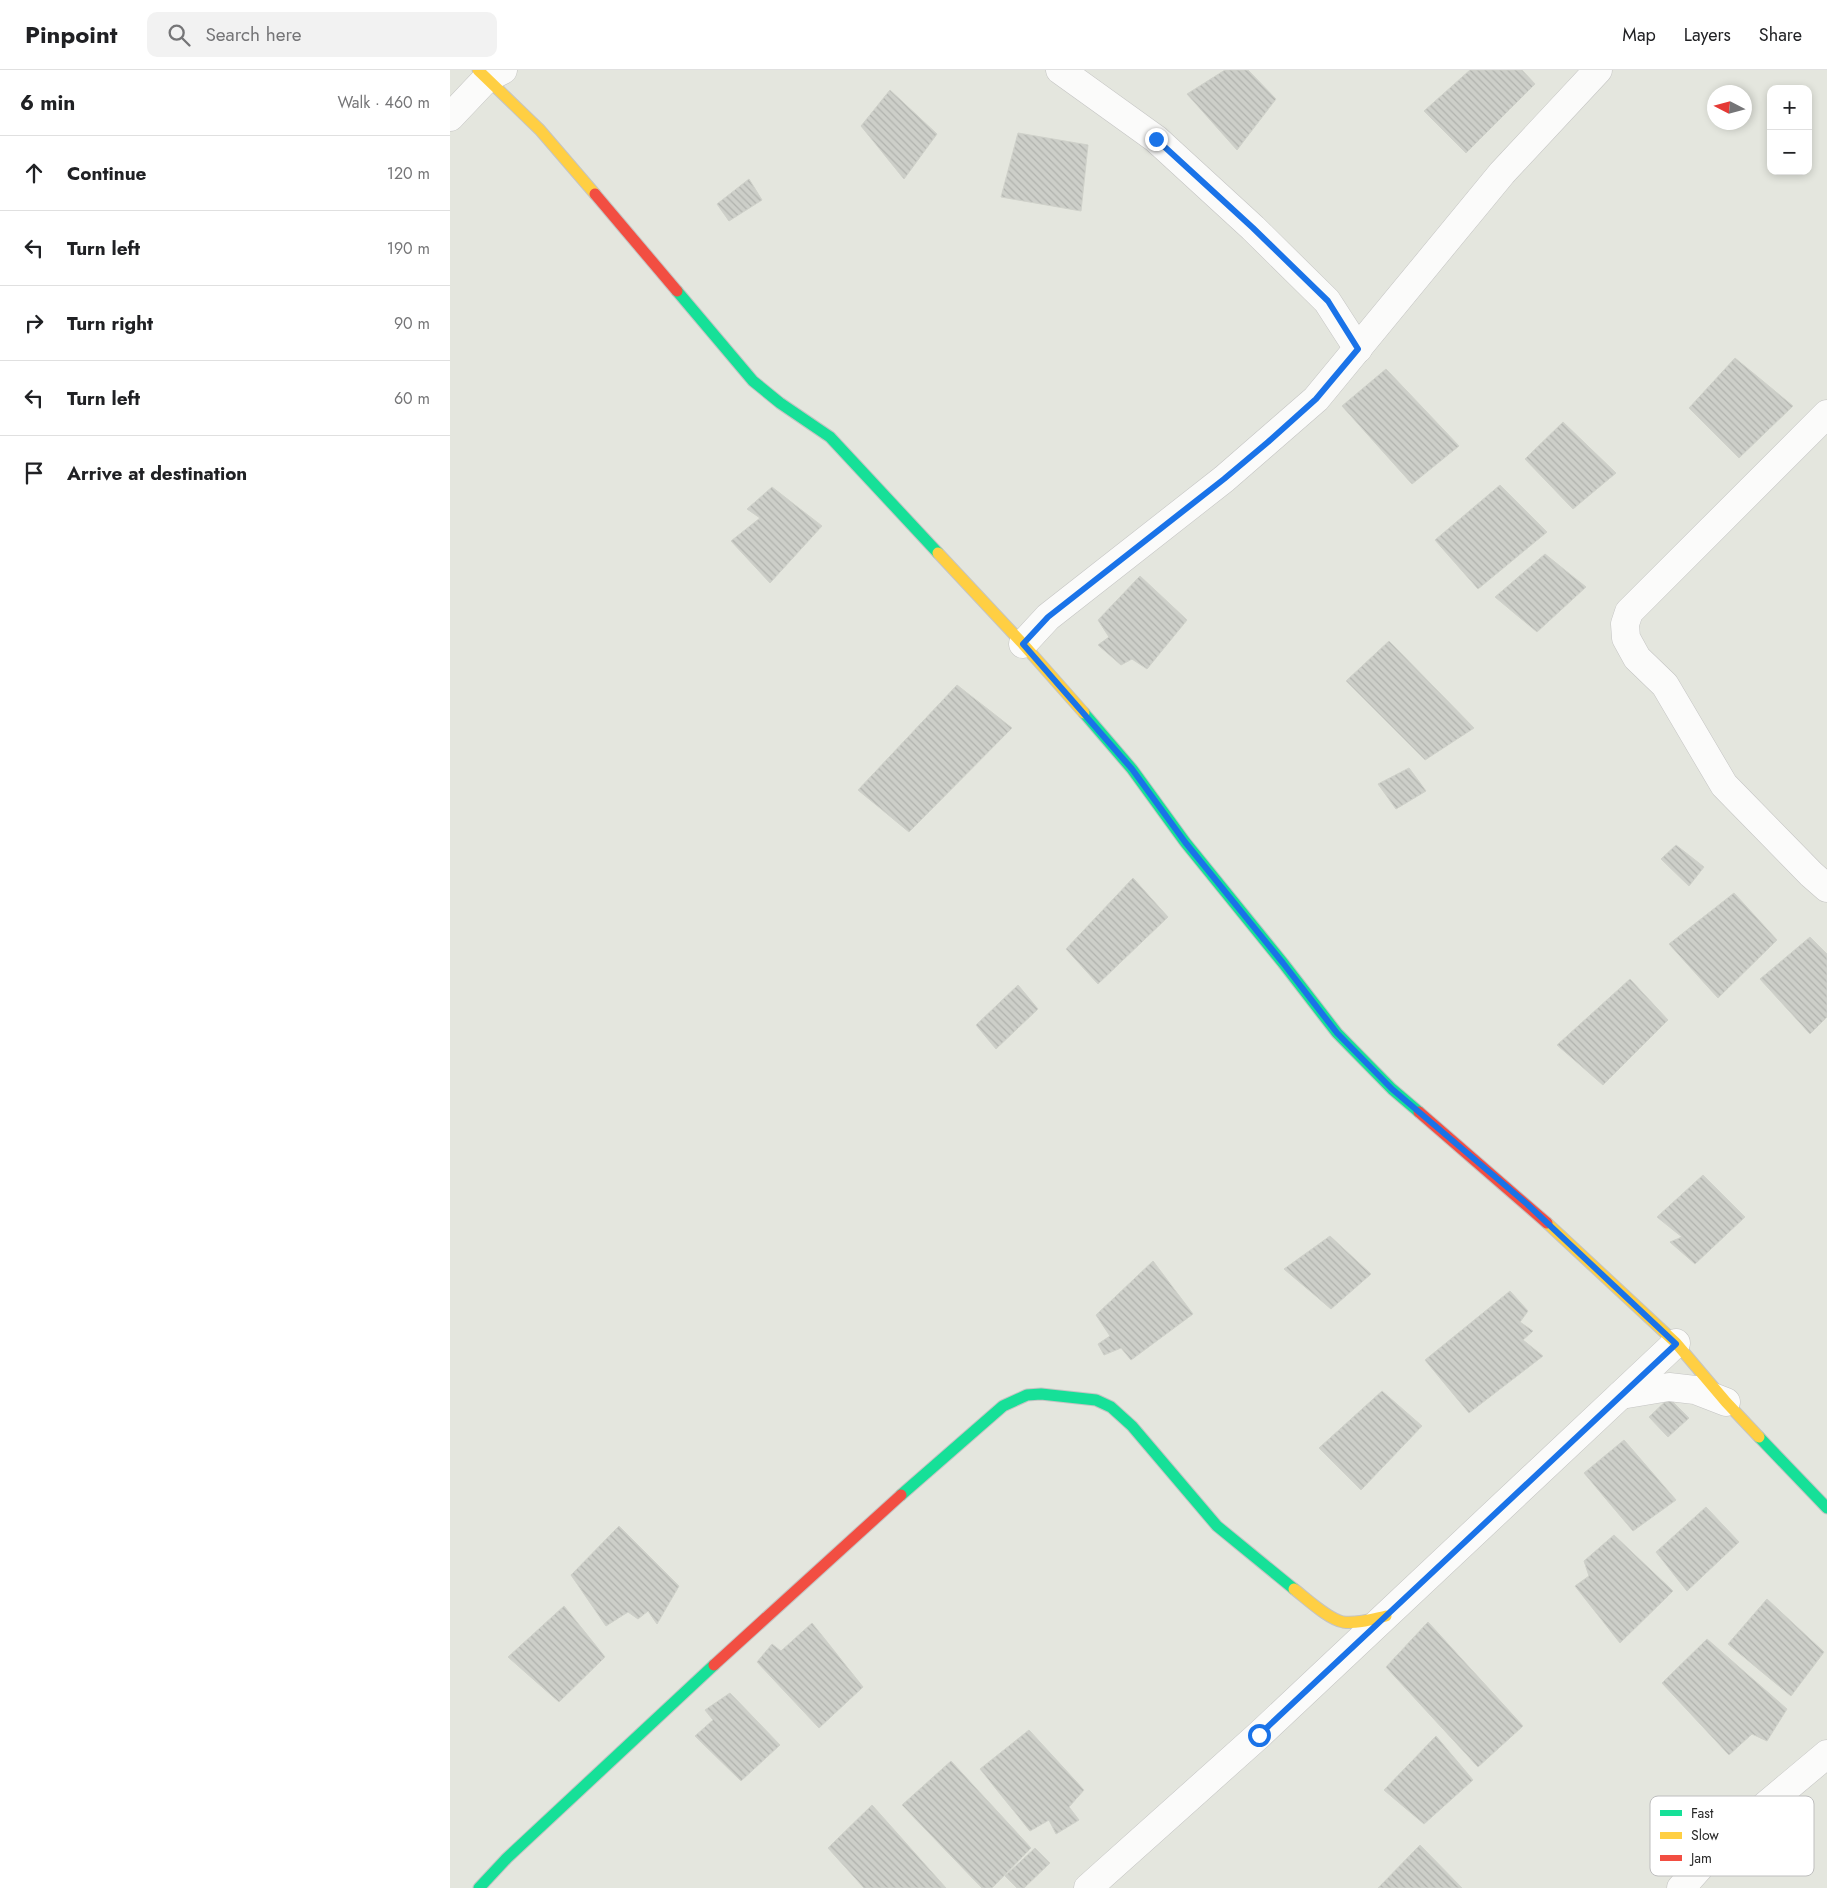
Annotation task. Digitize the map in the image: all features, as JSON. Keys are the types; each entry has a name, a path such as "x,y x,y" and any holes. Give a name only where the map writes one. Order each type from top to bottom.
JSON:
{"street":[{"path":"1060,70 1156,139 1253,228 1328,301 1358,349"},
{"path":"1023,644 1048,617 1224,479 1316,399 1502,173 1598,70"},
{"path":"450,117 489,73 546,137 753,381 780,403 830,437 1023,644 1132,769 1185,842 1337,1033 1392,1089 1527,1204 1676,1344 1726,1402 1827,1508"},
{"path":"1827,414 1629,612 1625,624 1626,638 1637,658 1665,685 1724,785 1827,888"},
{"path":"1088,1888 1259,1735 1676,1344"},
{"path":"1621,1395 1669,1387 1695,1390 1726,1402"},
{"path":"479,1888 507,1858 778,1605 1002,1406 1027,1395 1071,1396 1096,1400 1111,1407 1132,1426 1217,1526 1287,1584 1334,1618 1344,1622 1356,1622 1386,1616"},
{"path":"1777,1796 1827,1754"},
{"path":"1681,1888 1692,1876"}],"building":[{"path":"1225,70 1248,70 1276,99 1237,150 1187,94"},
{"path":"1470,70 1522,70 1535,84 1466,153 1424,111"},
{"path":"890,90 937,134 904,179 861,126"},
{"path":"1018,133 1088,145 1081,211 1001,197"},
{"path":"749,179 762,200 729,221 717,204"},
{"path":"1735,358 1793,406 1739,458 1689,408"},
{"path":"1386,369 1459,446 1412,484 1342,406"},
{"path":"1563,422 1616,473 1573,509 1525,459"},
{"path":"1500,485 1547,532 1478,589 1435,540"},
{"path":"772,487 822,526 770,583 731,541 760,518 747,509"},
{"path":"1545,554 1586,587 1537,632 1495,597"},
{"path":"1140,576 1187,620 1147,669 1132,659 1121,665 1098,645 1109,637 1098,620"},
{"path":"1389,641 1474,728 1425,760 1346,681"},
{"path":"957,685 1012,728 909,832 858,790"},
{"path":"1409,768 1426,791 1396,809 1378,784"},
{"path":"1676,845 1704,867 1689,886 1661,859"},
{"path":"1133,878 1168,917 1098,984 1066,949"},
{"path":"1734,893 1777,940 1718,998 1669,944"},
{"path":"1810,937 1827,954 1827,1017 1810,1034 1760,979"},
{"path":"1630,979 1668,1020 1603,1085 1557,1045"},
{"path":"1018,985 1038,1009 996,1049 976,1025"},
{"path":"1703,1175 1745,1217 1695,1264 1670,1242 1682,1237 1657,1217"},
{"path":"1330,1236 1371,1274 1331,1309 1284,1269"},
{"path":"1153,1261 1193,1314 1131,1360 1121,1348 1104,1355 1098,1344 1110,1336 1096,1315"},
{"path":"1510,1291 1528,1311 1520,1322 1533,1331 1523,1340 1543,1356 1469,1413 1425,1360"},
{"path":"1382,1391 1422,1426 1361,1490 1319,1448"},
{"path":"1669,1398 1689,1418 1668,1437 1649,1417"},
{"path":"1624,1440 1676,1500 1633,1531 1584,1473"},
{"path":"1706,1507 1739,1542 1687,1591 1656,1552"},
{"path":"619,1526 679,1586 657,1624 648,1611 638,1619 628,1612 606,1626 571,1575"},
{"path":"1614,1535 1673,1591 1620,1643 1575,1586 1589,1576 1584,1561"},
{"path":"1767,1599 1824,1652 1791,1696 1728,1644"},
{"path":"564,1606 605,1657 559,1702 508,1657"},
{"path":"1428,1622 1523,1726 1478,1767 1386,1667"},
{"path":"812,1623 863,1687 819,1728 757,1662 772,1644 781,1651"},
{"path":"1707,1639 1787,1709 1767,1741 1752,1734 1729,1755 1662,1683"},
{"path":"730,1693 780,1745 741,1781 695,1736 713,1720 705,1710"},
{"path":"1029,1730 1084,1790 1069,1807 1079,1820 1056,1834 1049,1820 1030,1831 980,1769"},
{"path":"1436,1736 1473,1780 1424,1824 1384,1790"},
{"path":"951,1761 1031,1848 992,1888 982,1888 902,1805"},
{"path":"872,1805 946,1888 864,1888 828,1848"},
{"path":"1420,1845 1462,1888 1378,1888"},
{"path":"1035,1848 1050,1863 1024,1888 1017,1888 1005,1876"}],"traffic: fast":[{"path":"677,291 753,381 780,403 830,437 938,553"},
{"path":"1084,713 1132,769 1185,842 1337,1033 1392,1089 1419,1112"},
{"path":"901,1495 1003,1406 1027,1395 1041,1394 1096,1400 1111,1407 1132,1426 1217,1526 1294,1589"},
{"path":"1759,1437 1827,1508"},
{"path":"479,1888 507,1858 714,1665"}],"traffic: slow":[{"path":"478,70 540,130 595,194"},
{"path":"938,553 1084,713"},
{"path":"1547,1223 1676,1343 1726,1402 1759,1437"},
{"path":"1294,1589 1324,1613 1343,1622 1359,1622 1386,1616"}],"traffic: jam":[{"path":"595,194 677,291"},
{"path":"1419,1112 1547,1223"},
{"path":"714,1665 901,1495"}],"route":[{"path":"1156,139 1253,228 1328,301 1358,349 1316,399 1268,442 1224,479 1048,617 1023,644 1132,769 1185,842 1337,1033 1392,1089 1527,1204 1676,1344 1259,1735"}]}
